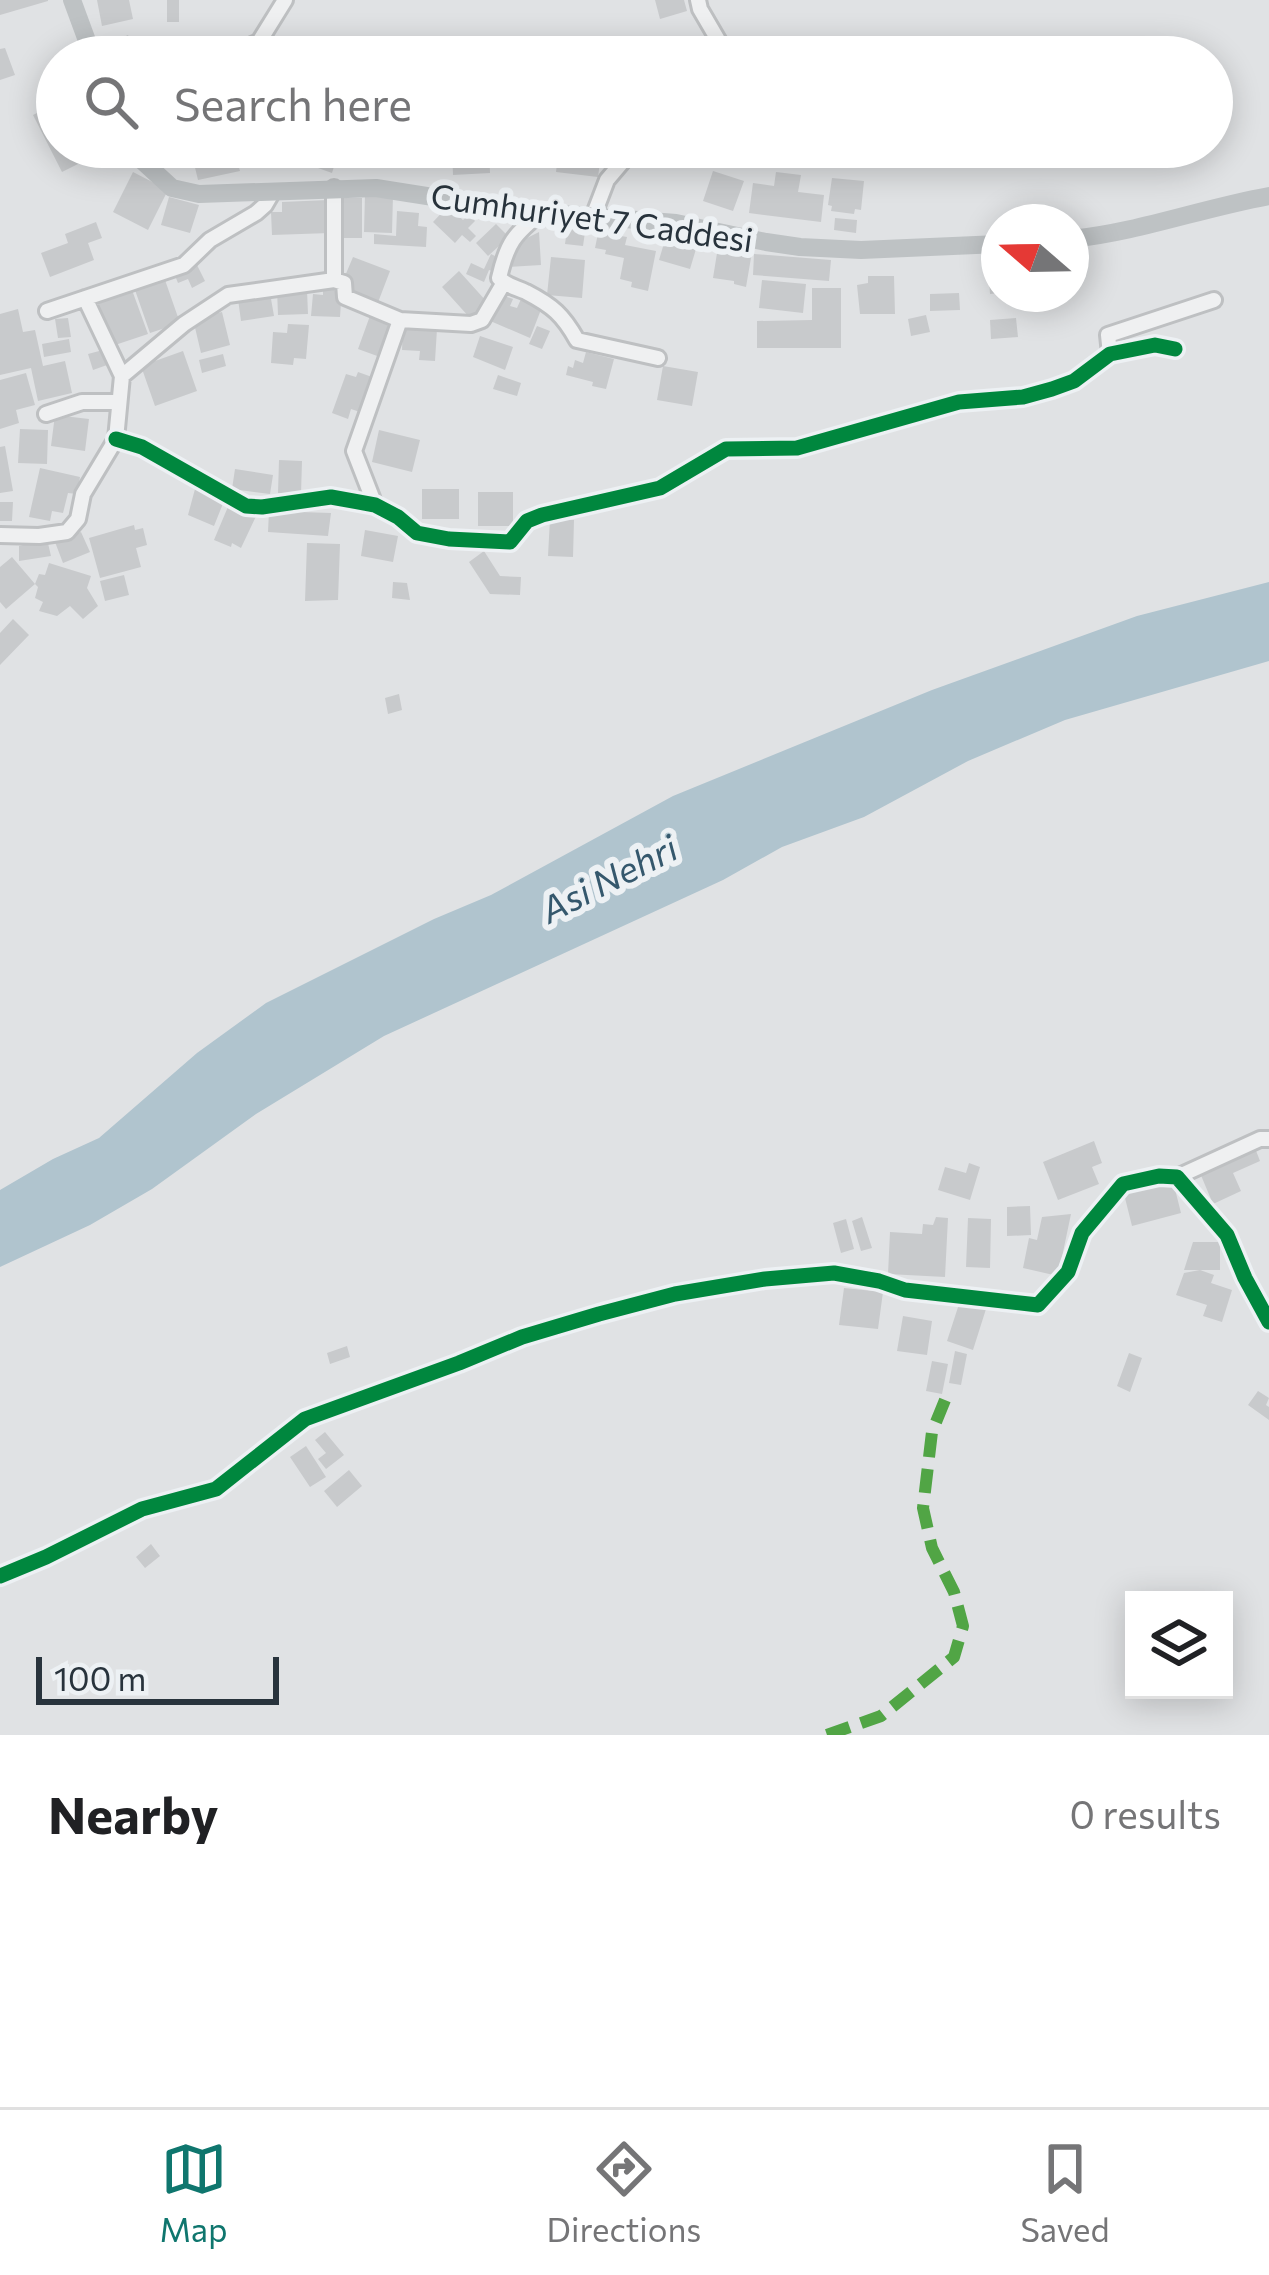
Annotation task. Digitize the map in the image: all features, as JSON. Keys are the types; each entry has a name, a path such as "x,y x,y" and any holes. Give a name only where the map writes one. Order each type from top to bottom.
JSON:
{"main road":[{"path":"72,0 85,36"},
{"name":"Cumhuriyet 7 Caddesi","path":"149,168 182,192 394,189 542,212 676,223 766,242 829,249 981,245"},
{"path":"1089,237 1269,196"},
{"path":"0,1576 142,1509 216,1489 305,1419 522,1336 675,1294 765,1279"}],"street":[{"path":"263,36 285,0"},
{"path":"698,0 716,36"},
{"path":"594,214 607,180 617,168"},
{"path":"334,188 334,280"},
{"path":"47,311 184,265 210,240 256,213 272,194"},
{"path":"542,212 508,244 499,278 502,284 562,315 578,340 658,358"},
{"path":"122,376 184,324 228,295 334,280 344,283 345,296 400,320 471,324 482,320 502,284"},
{"path":"0,535 68,532 78,519 83,494 116,439 122,376 85,298"},
{"path":"1110,355 1108,335 1214,300"},
{"path":"375,505 354,451 400,320"},
{"path":"116,439 142,447 246,506 331,497 375,505 417,532 511,542 527,521 542,514 660,488 726,449 797,448 959,402 1023,397 1074,381 1110,355 1155,345 1175,349"},
{"path":"46,414 82,402 119,402"},
{"path":"765,1279 834,1274 905,1290 1038,1305 1068,1272 1082,1233 1124,1184 1178,1177 1269,1139"},
{"path":"1178,1177 1227,1235 1269,1322"}],"water":[{"name":"Asi Nehri","path":"1269,582 1269,661 1065,720 968,761 864,817 782,847 723,880 384,1036 256,1114 152,1189 90,1225 0,1267 0,1190 99,1138 197,1053 266,1003 491,895 673,796 932,690 1137,616"}],"building":[{"path":"0,0 48,0 48,1 0,15"},
{"path":"97,0 129,0 133,19 102,26"},
{"path":"167,0 179,0 179,22 167,22"},
{"path":"655,0 684,0 687,11 660,19"},
{"path":"5,48 15,75 0,80 0,49"},
{"path":"195,168 240,171 198,180"},
{"path":"453,168 490,168 490,173 453,175"},
{"path":"556,168 599,168 598,177 556,172"},
{"path":"713,171 744,181 733,211 703,201"},
{"path":"133,172 168,190 148,230 113,212"},
{"path":"776,172 801,175 798,192 824,195 821,222 749,213 753,183 774,186"},
{"path":"832,178 864,181 861,210 855,209 854,214 831,211"},
{"path":"365,194 393,195 392,233 364,232"},
{"path":"169,197 199,205 190,233 161,225"},
{"path":"339,198 362,198 362,238 339,238"},
{"path":"328,200 330,233 272,235 271,212 282,212 282,202"},
{"path":"448,206 463,220 469,214 475,221 468,228 476,236 470,242 462,235 455,243 433,222"},
{"path":"397,211 419,213 418,226 427,227 426,247 374,244 374,234 396,236"},
{"path":"835,218 857,220 856,233 834,230"},
{"path":"601,219 623,223 625,245 656,251 648,291 620,279 624,258 595,248"},
{"path":"96,222 102,238 88,243 94,260 50,277 41,253 68,243 65,234"},
{"path":"568,223 586,225 583,246 565,244"},
{"path":"496,224 509,237 488,256 476,243"},
{"path":"668,230 699,239 690,269 659,260"},
{"path":"539,232 541,265 507,267 513,245"},
{"path":"718,247 752,252 746,287 713,278"},
{"path":"491,254 501,259 484,282 466,274 471,263 484,269"},
{"path":"754,254 831,260 829,281 753,275"},
{"path":"353,257 390,271 377,305 347,292 352,279 345,276"},
{"path":"551,257 585,260 582,298 547,295"},
{"path":"196,263 205,281 192,288 188,279 178,283 174,273"},
{"path":"459,271 487,302 470,318 442,287"},
{"path":"868,276 894,276 895,314 860,314 857,285 868,283"},
{"path":"165,280 180,323 150,333 135,290"},
{"path":"762,280 806,284 803,313 759,308"},
{"path":"323,286 342,287 340,317 311,316 313,294 323,295"},
{"path":"812,288 841,288 841,348 757,348 757,321 812,320"},
{"path":"132,290 148,334 112,346 97,303"},
{"path":"277,290 307,290 308,314 278,315"},
{"path":"270,293 274,316 241,321 238,299"},
{"path":"959,293 960,310 930,311 930,294"},
{"path":"499,294 513,299 510,306 517,308 521,299 542,307 530,338 488,320"},
{"path":"18,309 23,332 35,330 43,366 65,361 72,393 38,401 31,368 0,375 0,314"},
{"path":"222,312 230,345 201,353 193,319"},
{"path":"371,313 393,321 380,357 358,349"},
{"path":"926,315 930,332 911,336 908,319"},
{"path":"68,318 71,337 58,338 55,319"},
{"path":"1016,318 1018,337 991,339 990,320"},
{"path":"288,324 309,325 306,359 294,358 293,365 271,363 273,332 287,333"},
{"path":"537,326 550,331 542,349 529,344"},
{"path":"403,327 437,329 435,361 419,360 420,351 402,350"},
{"path":"480,336 513,347 505,370 473,357"},
{"path":"69,339 71,352 44,357 42,344"},
{"path":"103,350 107,365 93,370 88,354"},
{"path":"183,351 197,391 155,406 141,366"},
{"path":"586,352 614,359 606,389 566,375 575,360 583,363"},
{"path":"223,354 226,366 202,373 199,360"},
{"path":"663,366 698,372 692,406 657,400"},
{"path":"358,372 372,377 360,412 351,409 348,419 332,413 346,374 356,377"},
{"path":"26,373 35,405 16,410 19,423 0,429 0,380"},
{"path":"498,375 521,383 517,396 493,389"},
{"path":"55,415 89,419 85,451 51,446"},
{"path":"20,429 48,430 47,464 18,463"},
{"path":"379,430 420,440 412,472 372,462"},
{"path":"5,446 13,491 0,493 0,447"},
{"path":"279,460 302,461 301,494 278,493"},
{"path":"40,468 80,477 77,494 68,493 63,513 52,511 50,521 29,517"},
{"path":"235,469 273,475 270,494 232,489"},
{"path":"195,489 224,501 214,526 188,515"},
{"path":"422,489 459,489 459,519 422,519"},
{"path":"478,492 513,492 513,526 478,526"},
{"path":"0,502 13,502 12,521 0,521"},
{"path":"230,502 257,514 241,548 214,540"},
{"path":"269,511 331,513 328,536 268,532"},
{"path":"550,519 574,520 573,557 548,556"},
{"path":"134,525 135,530 143,528 147,545 136,548 141,567 100,578 89,538"},
{"path":"365,530 398,536 393,562 361,556"},
{"path":"81,532 90,552 63,563 55,542"},
{"path":"47,539 51,556 19,561 19,546"},
{"path":"307,543 340,544 338,600 305,601"},
{"path":"484,551 500,576 521,577 520,595 490,594 469,562"},
{"path":"12,557 35,584 6,609 0,602 0,567"},
{"path":"49,563 91,576 87,588 98,606 83,619 70,606 57,616 39,611 43,602 35,598 35,584"},
{"path":"124,575 129,595 105,601 100,581"},
{"path":"393,582 407,583 410,600 392,598"},
{"path":"13,619 29,635 0,665 0,633"},
{"path":"399,694 402,710 388,714 385,698"},
{"path":"1094,1141 1102,1163 1092,1167 1099,1184 1058,1200 1043,1162"},
{"path":"1255,1148 1260,1161 1233,1173 1241,1191 1213,1204 1200,1173"},
{"path":"969,1163 980,1167 970,1200 938,1190 945,1167 966,1173"},
{"path":"1173,1181 1181,1213 1132,1226 1124,1194"},
{"path":"1030,1206 1031,1235 1007,1236 1007,1207"},
{"path":"1071,1214 1058,1276 1023,1268 1029,1238 1037,1240 1042,1217"},
{"path":"862,1217 872,1248 861,1251 852,1221"},
{"path":"936,1217 948,1218 945,1277 888,1274 890,1232 922,1234 923,1224 933,1225"},
{"path":"968,1218 991,1219 990,1268 966,1267"},
{"path":"846,1219 854,1249 841,1253 833,1223"},
{"path":"1193,1242 1220,1242 1220,1270 1184,1270"},
{"path":"1200,1270 1214,1275 1211,1283 1232,1290 1222,1322 1203,1316 1207,1305 1176,1295 1184,1273"},
{"path":"844,1288 883,1292 878,1329 839,1325"},
{"path":"960,1301 986,1309 973,1350 947,1341"},
{"path":"903,1316 932,1321 927,1355 897,1351"},
{"path":"347,1346 350,1357 330,1364 327,1353"},
{"path":"955,1351 967,1354 961,1385 949,1383"},
{"path":"1129,1353 1142,1358 1130,1392 1117,1386"},
{"path":"932,1361 948,1364 942,1394 926,1391"},
{"path":"1258,1391 1269,1398 1269,1420 1248,1405"},
{"path":"325,1432 344,1455 326,1469 318,1459 326,1453 315,1440"},
{"path":"306,1446 326,1477 310,1487 290,1457"},
{"path":"349,1470 362,1486 337,1507 324,1491"},
{"path":"151,1544 160,1556 145,1568 136,1557"}],"marked path":[{"path":"827,1735 881,1716 954,1657 963,1626 954,1592 932,1548 923,1508 932,1432 945,1400"}],"cycle path":[{"path":"116,439 142,447 246,506 331,497 375,505 417,533 510,542 527,521 660,488 726,449 797,448 959,402 1023,397 1052,389 1074,381 1110,354 1155,345 1175,349"},
{"path":"0,1576 142,1509 216,1489 305,1419 522,1337 675,1294 834,1273 905,1290 1038,1305 1068,1272 1082,1233 1123,1184 1159,1176 1177,1177 1227,1235 1269,1322"}]}
